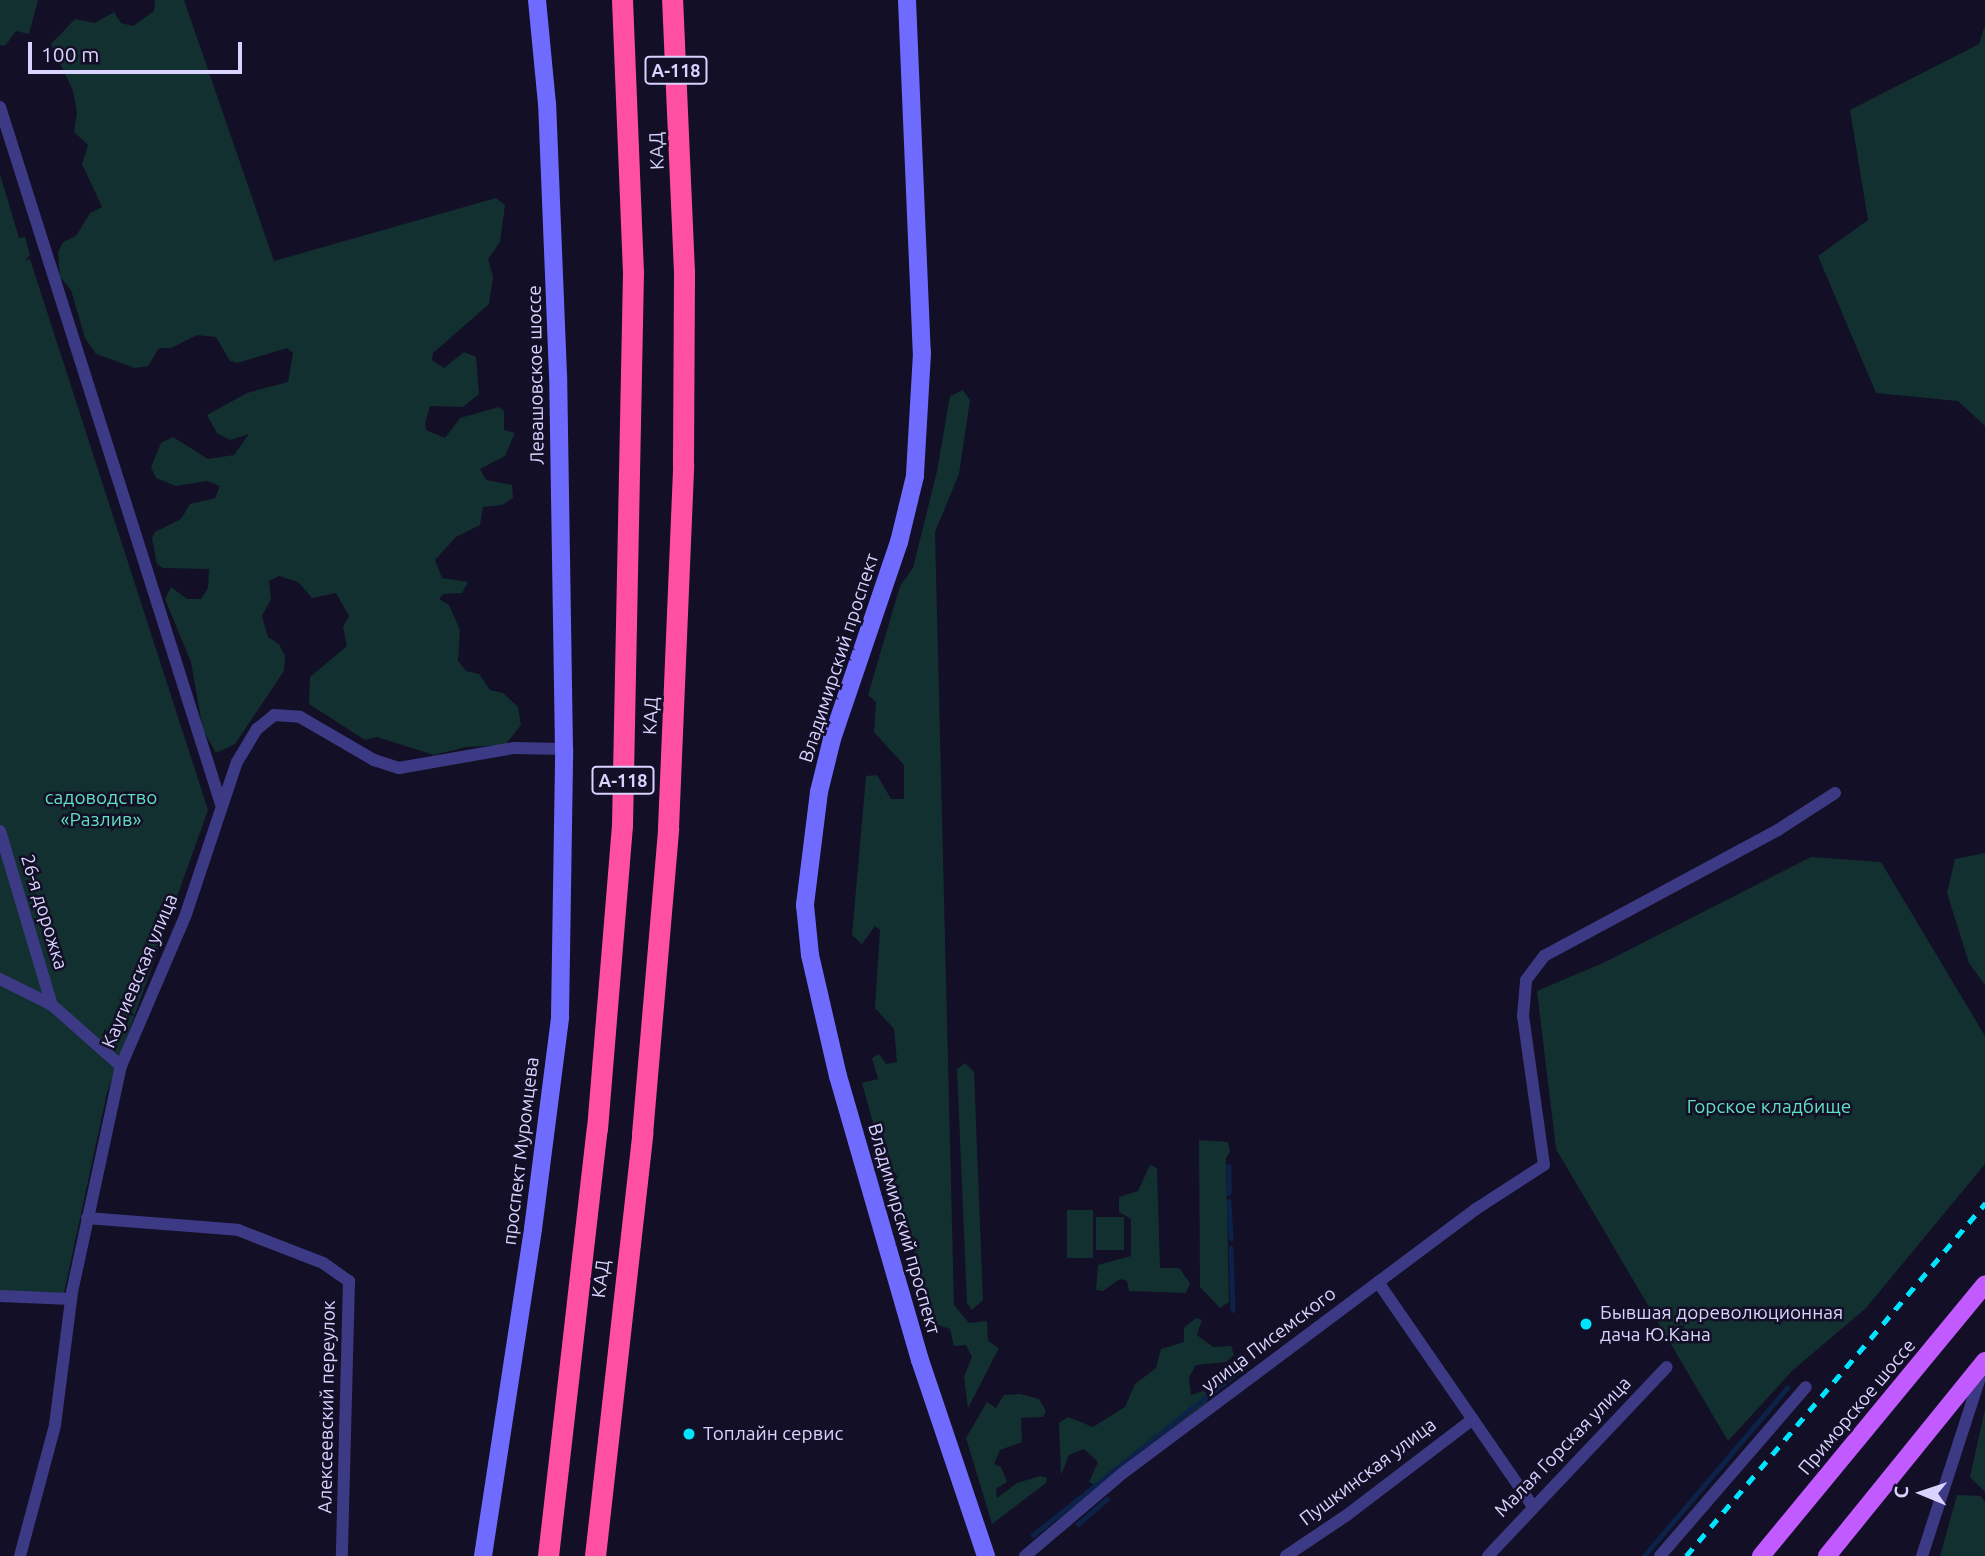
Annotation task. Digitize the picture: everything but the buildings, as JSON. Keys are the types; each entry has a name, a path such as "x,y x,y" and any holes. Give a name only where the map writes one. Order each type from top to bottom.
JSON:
{"highway":[{"name":"КАД","path":"548,1556 597,1129 622,825 634,273 622,0"},
{"name":"КАД","path":"595,1556 656,989 669,814 683,464 684,272 672,0"}],"main road":[{"name":"Левашовское шоссе","path":"537,0 555,262 564,749"},
{"name":"Владимирский проспект","path":"907,0 922,353 915,476 899,542 832,739 819,792 805,905 810,955 838,1076 919,1360 986,1556"},
{"name":"проспект Муромцева","path":"483,1556 533,1229 559,1017 564,749"},
{"name":"Приморское шоссе","path":"1761,1556 1985,1284"},
{"path":"1827,1556 1985,1361"}],"street":[{"path":"0,107 221,805"},
{"name":"Каугиевская улица","path":"20,1556 55,1425 71,1298 121,1066 185,917 237,762 257,729 274,715 300,717 374,760 399,768 514,748 564,749"},
{"name":"улица Писемского","path":"1025,1556 1123,1473 1378,1282 1544,1165 1523,1016 1526,979 1544,956 1778,830 1835,793"},
{"name":"26-я дорожка","path":"0,831 52,1005"},
{"path":"0,979 52,1005 121,1066"},
{"name":"Алексеевский переулок","path":"87,1218 239,1230 323,1263 349,1281 342,1556"},
{"path":"1378,1282 1532,1505"},
{"path":"0,1296 71,1298"},
{"path":"1922,1556 1985,1361"},
{"name":"Малая Горская улица","path":"1488,1556 1532,1505 1667,1367"},
{"path":"1660,1556 1806,1387"},
{"name":"Пушкинская улица","path":"1286,1556 1347,1515 1473,1419"}],"green space":[{"path":"0,0 38,0 29,34 16,31 5,46 0,45"},
{"path":"155,0 184,0 274,261 496,198 505,205 500,242 488,259 493,277 489,304 433,353 432,360 444,368 464,352 476,357 479,394 463,407 430,406 425,424 426,430 445,438 460,418 499,407 504,411 504,430 515,433 505,456 480,469 486,480 512,485 513,498 502,505 483,507 480,525 456,537 435,560 442,578 468,582 462,593 443,594 439,599 449,605 460,630 458,661 466,671 479,674 490,690 503,693 518,707 521,725 505,745 466,747 434,755 377,737 365,740 309,704 310,677 347,646 343,627 349,616 336,593 312,598 298,582 279,576 269,581 271,599 262,616 268,637 279,644 285,656 284,671 235,744 216,753 203,730 191,662 165,599 171,587 187,599 201,599 208,588 209,569 163,568 157,564 152,538 155,532 181,519 190,504 215,498 220,486 207,481 176,486 156,478 151,467 161,443 173,437 208,459 234,455 249,434 230,440 217,433 207,415 247,393 288,382 293,353 287,348 237,363 230,361 216,337 197,335 171,348 159,348 148,366 135,368 96,354 85,338 71,290 60,277 58,253 63,242 76,236 90,213 102,207 82,164 88,145 74,132 77,112 73,91 51,44 75,19 95,23 114,12 121,23 133,26 154,11"},
{"path":"1985,25 1985,426 1958,401 1876,393 1818,256 1868,220 1850,110 1979,44"},
{"name":"садоводство «Разлив»","path":"0,174 19,238 25,237 30,255 25,260 30,259 208,810 107,1093 64,1293 0,1291"},
{"path":"963,390 970,400 959,474 935,532 954,1305 969,1323 987,1321 988,1341 999,1348 968,1408 964,1377 972,1357 966,1345 954,1346 950,1329 935,1324 911,1240 900,1221 862,1083 878,1079 872,1058 879,1054 886,1064 897,1062 894,1029 875,1008 880,930 875,926 862,944 852,935 866,776 877,775 891,799 904,799 904,765 874,732 876,702 868,695 900,586 913,568 937,471 950,396"},
{"path":"1985,853 1985,985 1969,963 1947,893 1955,859"},
{"name":"Горское кладбище","path":"1811,857 1881,862 1985,1036 1985,1164 1866,1308 1792,1371 1728,1441 1556,1149 1537,991 1605,962"},
{"path":"965,1063 974,1072 983,1300 972,1310 967,1303 957,1069"},
{"path":"1199,1140 1228,1142 1230,1152 1226,1158 1229,1302 1220,1308 1200,1287"},
{"path":"1150,1165 1157,1168 1160,1268 1179,1268 1190,1283 1186,1293 1129,1291 1127,1281 1120,1279 1103,1291 1096,1290 1098,1265 1131,1256 1131,1219 1119,1212 1119,1197 1138,1191"},
{"path":"1067,1210 1093,1210 1093,1258 1067,1258"},
{"path":"1096,1217 1124,1217 1124,1250 1096,1250"},
{"path":"1196,1318 1202,1320 1197,1335 1213,1347 1231,1346 1234,1355 1226,1362 1196,1365 1189,1377 1191,1395 1203,1391 1210,1395 1206,1403 1097,1486 1089,1482 1098,1462 1084,1449 1069,1455 1061,1475 1059,1423 1068,1417 1093,1427 1125,1407 1135,1384 1156,1368 1161,1349 1184,1342 1184,1328"},
{"path":"1020,1394 1039,1399 1046,1411 1043,1417 1021,1418 1022,1442 1000,1450 994,1464 1001,1467 1007,1482 996,1489 997,1498 1017,1483 1040,1476 1047,1478 1046,1483 992,1524 966,1438 987,1402 996,1408 1004,1395"},
{"path":"1985,1409 1985,1492 1970,1477"},
{"path":"1957,1495 1981,1496 1985,1502 1985,1556 1940,1556"}],"waterway":[{"path":"1229,1166 1229,1193"},
{"path":"1229,1201 1231,1238"},
{"path":"1231,1248 1233,1310"},
{"path":"1033,1535 1236,1373"},
{"path":"1644,1556 1787,1388"},
{"path":"1078,1524 1107,1499"}],"railway":[{"path":"1686,1556 1985,1203"}],"place":[{"name":"Бывшая дореволюционная дача Ю.Кана","path":"1586,1324"},
{"name":"Топлайн сервис","path":"689,1434"}]}
